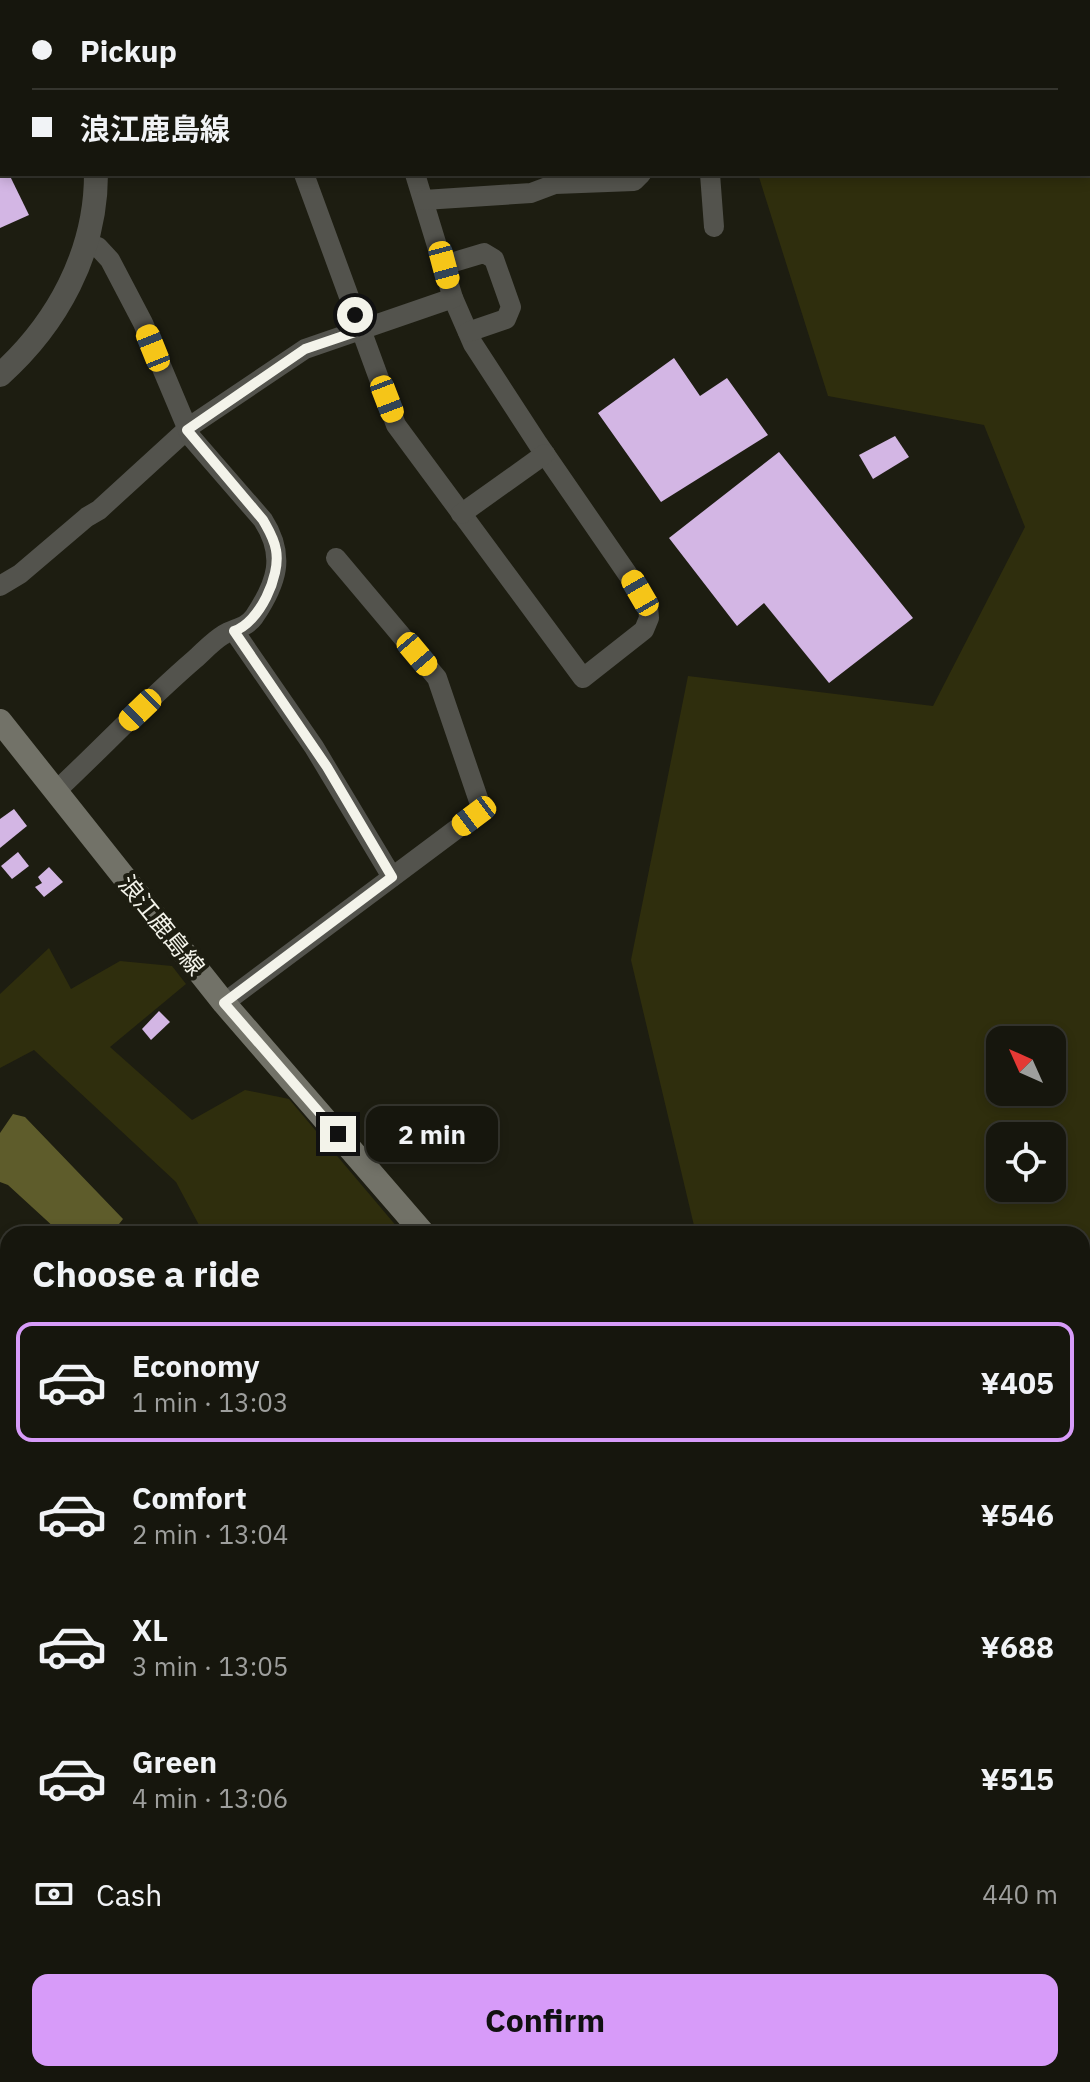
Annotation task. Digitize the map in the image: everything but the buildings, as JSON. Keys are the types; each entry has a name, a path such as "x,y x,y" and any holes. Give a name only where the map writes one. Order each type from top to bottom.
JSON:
{"main road":[{"name":"浪江鹿島線","path":"0,721 224,1003 417,1226"}],"street":[{"path":"0,375 38,338 64,300 85,242 96,176"},
{"path":"305,176 396,425 583,678 644,630 649,618 648,607 468,332 453,298 416,176"},
{"path":"424,200 531,193 554,179 634,181 639,176"},
{"path":"710,176 714,227"},
{"path":"56,791 223,634 244,627 250,621 273,581 277,566 276,550 263,520 187,430 143,323 110,260 98,247 85,242"},
{"path":"444,265 484,253 494,259 511,307 506,319 468,332"},
{"path":"0,586 20,574 99,510 187,430 305,349 453,298"},
{"path":"461,514 545,454"},
{"path":"224,1003 482,810 437,678 336,558"},
{"path":"234,631 314,747 392,877"}],"shaded area":[{"path":"759,176 1090,176 1090,1226 694,1226 631,960 688,676 933,706 1025,527 984,425 828,396"},
{"path":"49,948 71,989 120,961 172,966 186,984 110,1047 192,1120 245,1090 289,1099 396,1226 198,1226 176,1182 34,1050 0,1068 0,994"},
{"path":"13,1114 25,1117 123,1219 117,1226 53,1226 8,1185 0,1182 0,1133"}],"route":[{"path":"338,1134 224,1003 392,877 340,787 234,631 244,627 256,614 273,581 277,566 276,550 263,520 187,430 305,349 361,330 355,315"}]}
